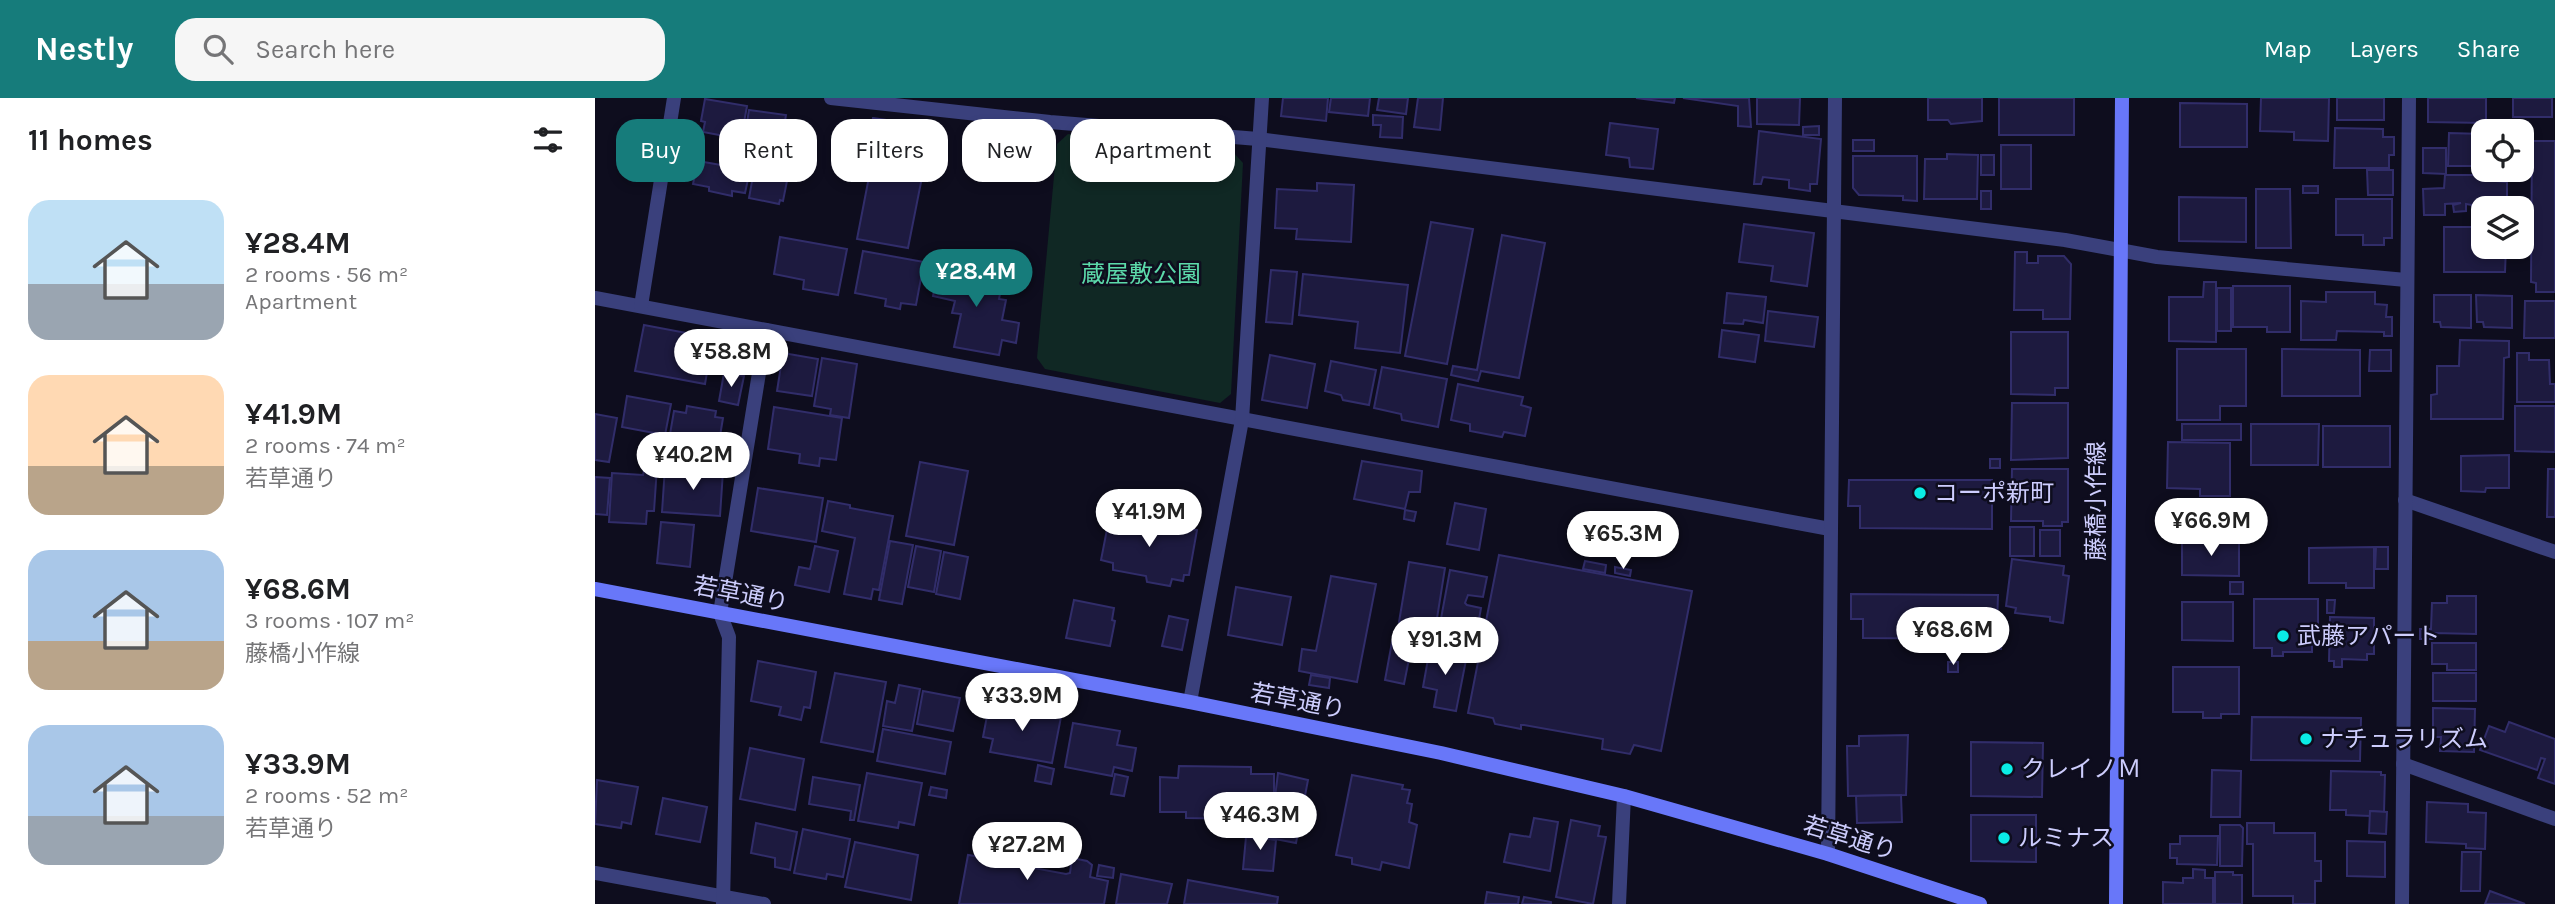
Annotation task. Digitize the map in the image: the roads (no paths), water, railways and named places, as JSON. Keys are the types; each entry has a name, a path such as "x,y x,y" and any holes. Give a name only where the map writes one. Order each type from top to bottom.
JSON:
{"street":[{"path":"641,306 674,98"},
{"path":"831,98 1050,122 1258,139 2084,242 2157,257 2406,280"},
{"path":"1190,702 1242,420 1262,98"},
{"path":"1828,854 1835,98"},
{"name":"藤橋小作線","path":"2116,904 2122,98"},
{"path":"2402,904 2409,98"},
{"path":"595,298 1831,529"},
{"path":"723,900 729,637 720,612 766,330"},
{"path":"2405,500 2555,552"},
{"name":"若草通り","path":"595,589 1190,702 1441,753 1624,796 1828,854 1980,904"},
{"path":"2403,764 2555,819"},
{"path":"1619,904 1624,796"},
{"path":"595,873 723,900 764,904"}],"place":[{"name":"コーポ新町","path":"1920,493"},
{"name":"武藤アパート","path":"2283,636"},
{"name":"ナチュラリズム","path":"2306,739"},
{"name":"クレイノＭ","path":"2007,769"},
{"name":"ルミナス","path":"2004,838"}],"park label":[{"name":"蔵屋敷公園","path":"1141,274"}]}
